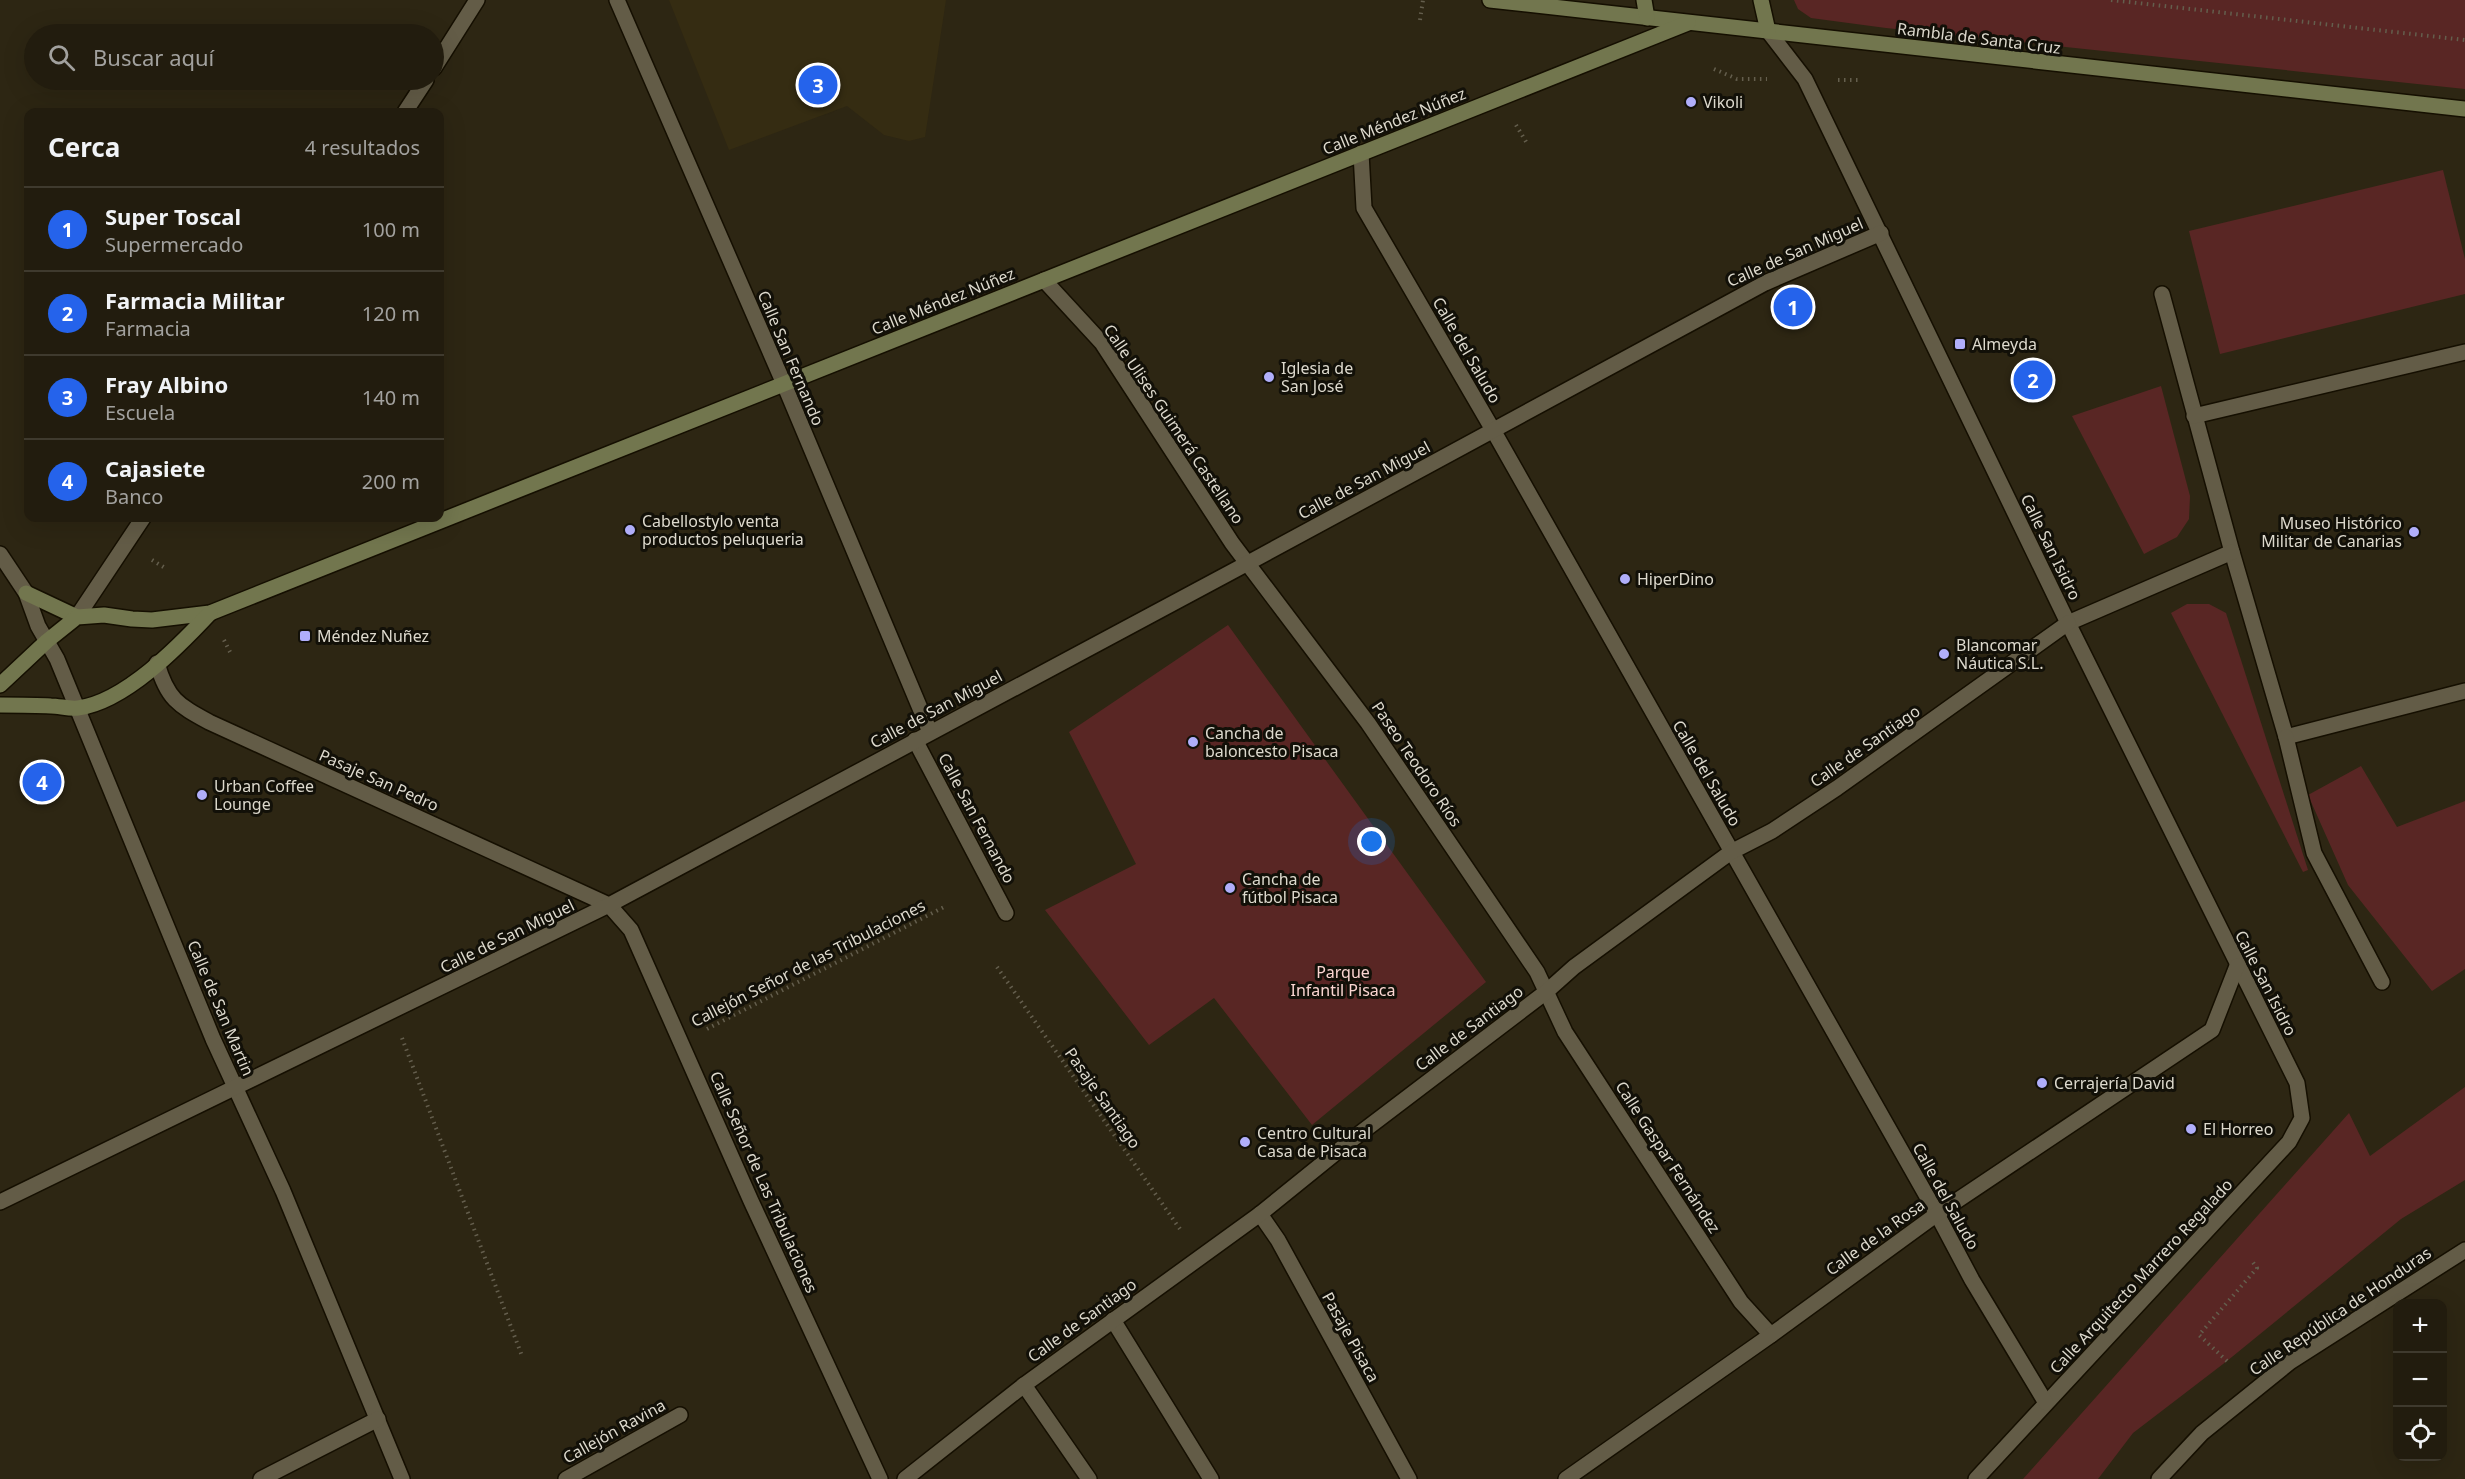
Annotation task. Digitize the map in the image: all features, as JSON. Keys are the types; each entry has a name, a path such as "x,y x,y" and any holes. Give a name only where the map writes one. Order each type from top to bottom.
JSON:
{"street":[{"path":"444,52 477,0"},
{"name":"Calle San Fernando","path":"617,0 784,384 930,732"},
{"name":"Rambla de Santa Cruz","path":"1490,0 2465,109"},
{"path":"1644,0 1647,18"},
{"path":"1761,0 1768,31"},
{"name":"Calle Méndez Núñez","path":"444,520 1688,23"},
{"name":"Calle San Isidro","path":"1768,31 1805,80 2068,623 2297,1083"},
{"path":"408,108 419,90"},
{"name":"Calle del Saludo","path":"1361,153 1364,208 1493,430 1937,1214 1972,1280 2046,1403"},
{"name":"Calle de San Miguel","path":"0,1202 609,905 1765,283 1881,233"},
{"name":"Calle Ulises Guimerá Castellano","path":"1044,280 1102,343 1248,563"},
{"path":"2162,294 2232,552 2286,737 2314,853 2382,982"},
{"path":"2194,416 2465,352"},
{"path":"2447,356 2465,364"},
{"path":"0,685 47,641 77,617 140,522"},
{"name":"Calle Méndez Núñez","path":"77,617 104,615 132,620 152,620 210,613 438,522"},
{"name":"Calle de Santiago","path":"905,1479 1024,1385 1260,1214 1354,1138 1546,992 1574,967 1731,852 1772,831 1837,789 2068,623 2232,552"},
{"name":"Calle de San Martin","path":"0,554 26,593 57,659 235,1088 283,1191 402,1479"},
{"name":"Paseo Teodoro Ríos","path":"1248,563 1368,723 1537,972 1546,992"},
{"path":"26,593 77,617"},
{"name":"Calle Méndez Núñez","path":"0,705 76,708 100,703 156,663 187,637 210,613"},
{"name":"Pasaje San Pedro","path":"156,663 163,685 174,699 187,710 209,722 609,905"},
{"path":"2286,737 2465,691"},
{"name":"Calle San Fernando","path":"915,740 1006,913"},
{"name":"Calle Señor de Las Tribulaciones","path":"609,905 631,930 751,1202 880,1479"},
{"name":"Calle de la Rosa","path":"1566,1479 1771,1335 1937,1214 2212,1030 2237,966"},
{"name":"Calle Gaspar Fernández","path":"1546,992 1565,1032 1741,1302 1771,1335"},
{"name":"Calle Arquitecto Marrero Regalado","path":"1976,1479 2289,1143 2302,1118 2297,1083"},
{"name":"Pasaje Pisaca","path":"1260,1214 1278,1240 1409,1479"},
{"name":"Calle República de Honduras","path":"2159,1479 2202,1434 2290,1362 2465,1250"},
{"path":"1113,1320 1210,1479"},
{"path":"1024,1385 1089,1479"},
{"name":"Callejón Ravina","path":"566,1479 680,1415"},
{"path":"261,1479 378,1419"}],"path":[{"path":"1420,20 1423,0"},
{"path":"2110,0 2465,40"},
{"name":"Callejón Señor de las Tribulaciones","path":"682,1042 946,906"},
{"name":"Pasaje Santiago","path":"997,967 1183,1233"},
{"path":"393,1012 522,1356"},
{"path":"2227,1360 2199,1335 2257,1268 2252,1261"}],"shaded area":[{"path":"669,0 946,0 925,137 909,141 884,135 847,106 729,150"}],"green space":[{"path":"1794,0 2465,0 2465,89 1886,28 1811,18 1798,9"},
{"path":"2443,170 2465,259 2465,294 2220,354 2189,231"},
{"path":"2161,386 2190,496 2189,519 2177,537 2144,554 2072,416"},
{"path":"2187,604 2209,604 2226,613 2308,870 2303,872 2171,613"},
{"name":"Parque Infantil Pisaca","path":"1228,625 1486,982 1312,1125 1214,998 1149,1045 1045,910 1136,864 1069,732"},
{"path":"2361,766 2397,827 2465,801 2465,969 2432,991 2348,885 2308,795"},
{"path":"2465,1087 2465,1180 2401,1219 2227,1361 2133,1433 2098,1479 2023,1479 2349,1113 2370,1156"}],"place":[{"name":"Fray Albino","path":"818,85"},
{"name":"Vikoli","path":"1691,102"},
{"name":"Super Toscal","path":"1793,307"},
{"name":"Almeyda","path":"1960,344"},
{"name":"Iglesia de San José","path":"1269,377"},
{"name":"Farmacia Militar","path":"2033,380"},
{"name":"Cabellostylo venta productos peluqueria","path":"630,530"},
{"name":"Museo Histórico Militar de Canarias","path":"2414,532"},
{"name":"HiperDino","path":"1625,579"},
{"name":"Méndez Nuñez","path":"305,636"},
{"name":"Blancomar Náutica S.L.","path":"1944,654"},
{"name":"Cancha de baloncesto Pisaca","path":"1193,742"},
{"name":"Cajasiete","path":"42,782"},
{"name":"Urban Coffee Lounge","path":"202,795"},
{"name":"Cancha de fútbol Pisaca","path":"1230,888"},
{"name":"Cerrajería David","path":"2042,1083"},
{"name":"El Horreo","path":"2191,1129"},
{"name":"Centro Cultural Casa de Pisaca","path":"1245,1142"}]}
